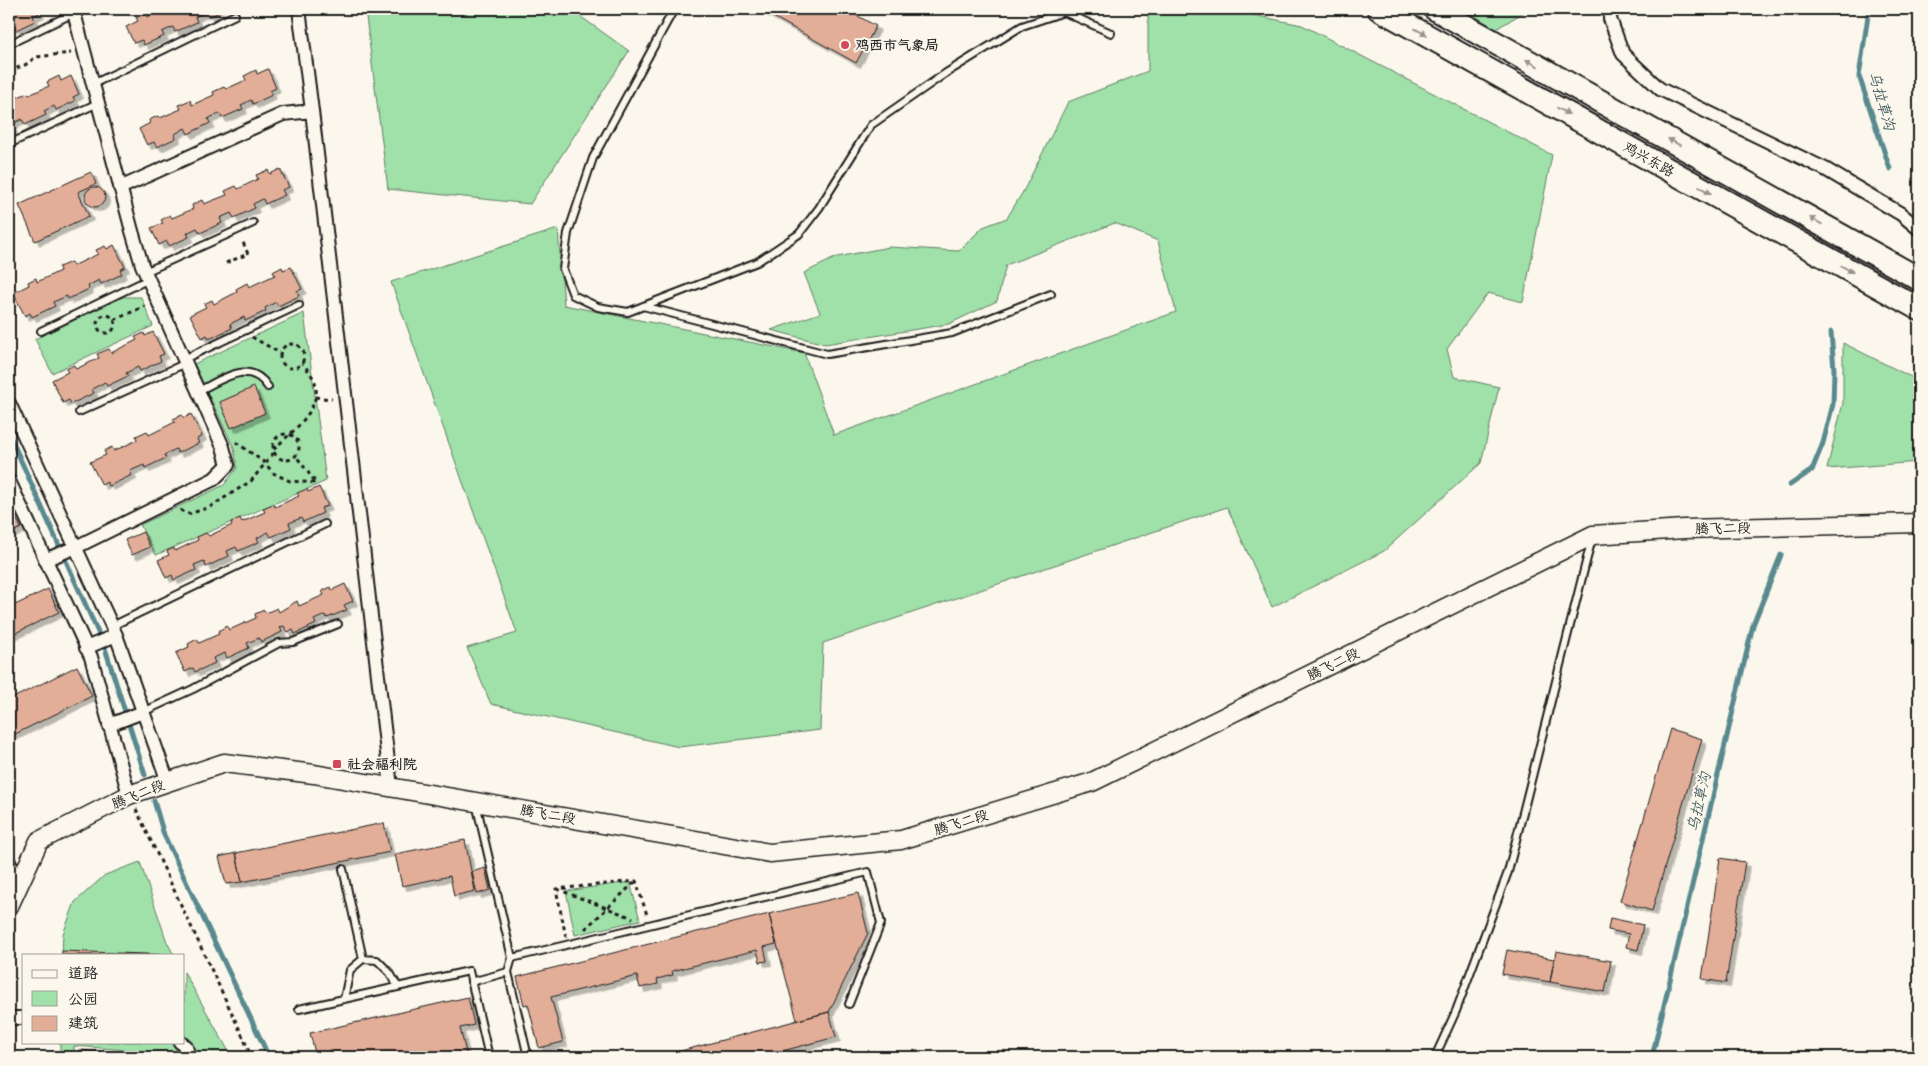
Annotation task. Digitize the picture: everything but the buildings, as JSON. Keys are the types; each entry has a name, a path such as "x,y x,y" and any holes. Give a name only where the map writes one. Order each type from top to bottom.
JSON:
{"highway":[{"name":"鸡兴东路","path":"1379,9 1919,309"},
{"name":"鸡兴东路","path":"1435,9 1919,279"}],"street":[{"path":"299,9 392,787"},
{"path":"1610,9 1610,19 1622,54 1660,89 1825,169 1901,214 1919,229"},
{"path":"45,560 76,547 214,479 228,465 223,447 147,275 132,231 74,11"},
{"path":"120,188 283,114 312,112"},
{"path":"9,403 114,630 168,782"},
{"path":"9,481 91,657 129,795"},
{"name":"腾飞二段","path":"9,906 39,841 129,795 224,763 314,774 770,853 900,840 1092,782 1593,535 1684,529 1919,524"},
{"path":"86,648 114,630"},
{"path":"109,725 143,712"},
{"path":"9,862 19,884"},
{"path":"9,1018 22,1018"},
{"path":"182,1044 186,1047 189,1057"}],"lane":[{"path":"674,9 593,158 568,233 564,269 573,295 598,307 628,312 757,262 799,234 819,208 871,125 946,73 1022,26 1064,12 1111,33"},
{"path":"9,44 74,11"},
{"path":"93,84 235,15"},
{"path":"9,144 98,103"},
{"path":"41,331 147,275 253,223"},
{"path":"642,306 827,354 952,333 1051,294"},
{"path":"79,412 299,305"},
{"path":"198,391 239,372 253,372 262,378 268,387"},
{"path":"114,630 324,524"},
{"path":"1435,1057 1456,1011 1508,872 1593,535"},
{"path":"143,712 193,689 279,643 293,642 338,624"},
{"path":"476,802 512,958 508,972 528,1057"},
{"path":"343,869 363,959"},
{"path":"512,958 868,872 881,923 849,1004"},
{"path":"344,1000 350,970 363,959 377,960 390,973 398,987"},
{"path":"299,1010 469,971 489,1057"},
{"path":"471,982 508,972"}],"path":[{"path":"9,71 24,65 36,57 84,52"},
{"path":"226,263 248,254 238,230"},
{"path":"114,320 145,306"},
{"path":"109,316 114,320 115,325 110,332 102,332 98,328 98,322 101,317 109,316"},
{"path":"243,332 280,353"},
{"path":"296,344 304,354 302,362 297,367 286,367 281,361 280,353 284,346 296,344"},
{"path":"273,450 313,407 315,383 302,362"},
{"path":"211,420 238,444 265,463 273,473 290,481 316,483 296,456"},
{"path":"167,502 176,509 189,514 199,512 210,507 251,480 272,455 273,442 278,436 289,433 294,435 299,443 296,456 288,460 283,460 275,455 273,450"},
{"path":"129,795 244,1039 250,1057"},
{"path":"556,889 636,881"},
{"path":"568,944 636,881"},
{"path":"636,881 650,925"},
{"path":"556,889 650,925"},
{"path":"556,889 568,944"}],"green space":[{"path":"365,9 570,9 629,51 530,204 388,189"},
{"path":"1148,9 1223,9 1302,25 1552,155 1523,302 1488,293 1447,349 1454,377 1499,387 1481,463 1384,551 1272,607 1227,507 823,643 820,730 679,747 491,704 467,648 517,633 391,282 558,229 564,305 804,353 834,435 1176,312 1158,241 1115,223 1006,265 997,301 949,324 825,344 771,330 820,313 804,273 837,257 889,247 959,251 983,227 1007,218 1024,190 1068,102 1148,71"},
{"path":"1464,9 1529,9 1496,29"},
{"path":"123,297 141,297 153,326 52,373 35,339"},
{"path":"304,313 326,481 156,555 140,525 224,485 237,468 234,448 194,364"},
{"path":"1843,343 1919,381 1919,462 1827,469 1843,403"},
{"path":"140,862 167,942 173,954 62,954 63,934 75,902 105,875"},
{"path":"630,882 640,920 575,935 566,891"},
{"path":"185,974 232,1057 189,1057 178,1054 74,1046 74,1057 60,1057 60,1044 185,1044"}],"waterway":[{"name":"乌拉草沟","path":"1869,9 1859,76 1890,169"},
{"path":"1790,485 1812,470 1823,443 1833,404 1834,370 1831,332"},
{"path":"9,434 105,648 145,775"},
{"name":"乌拉草沟","path":"1652,1057 1753,625 1781,555"},
{"path":"154,801 164,835 269,1057"}],"place":[{"name":"鸡西市气象局","path":"845,45"},
{"name":"社会福利院","path":"337,764"}]}
